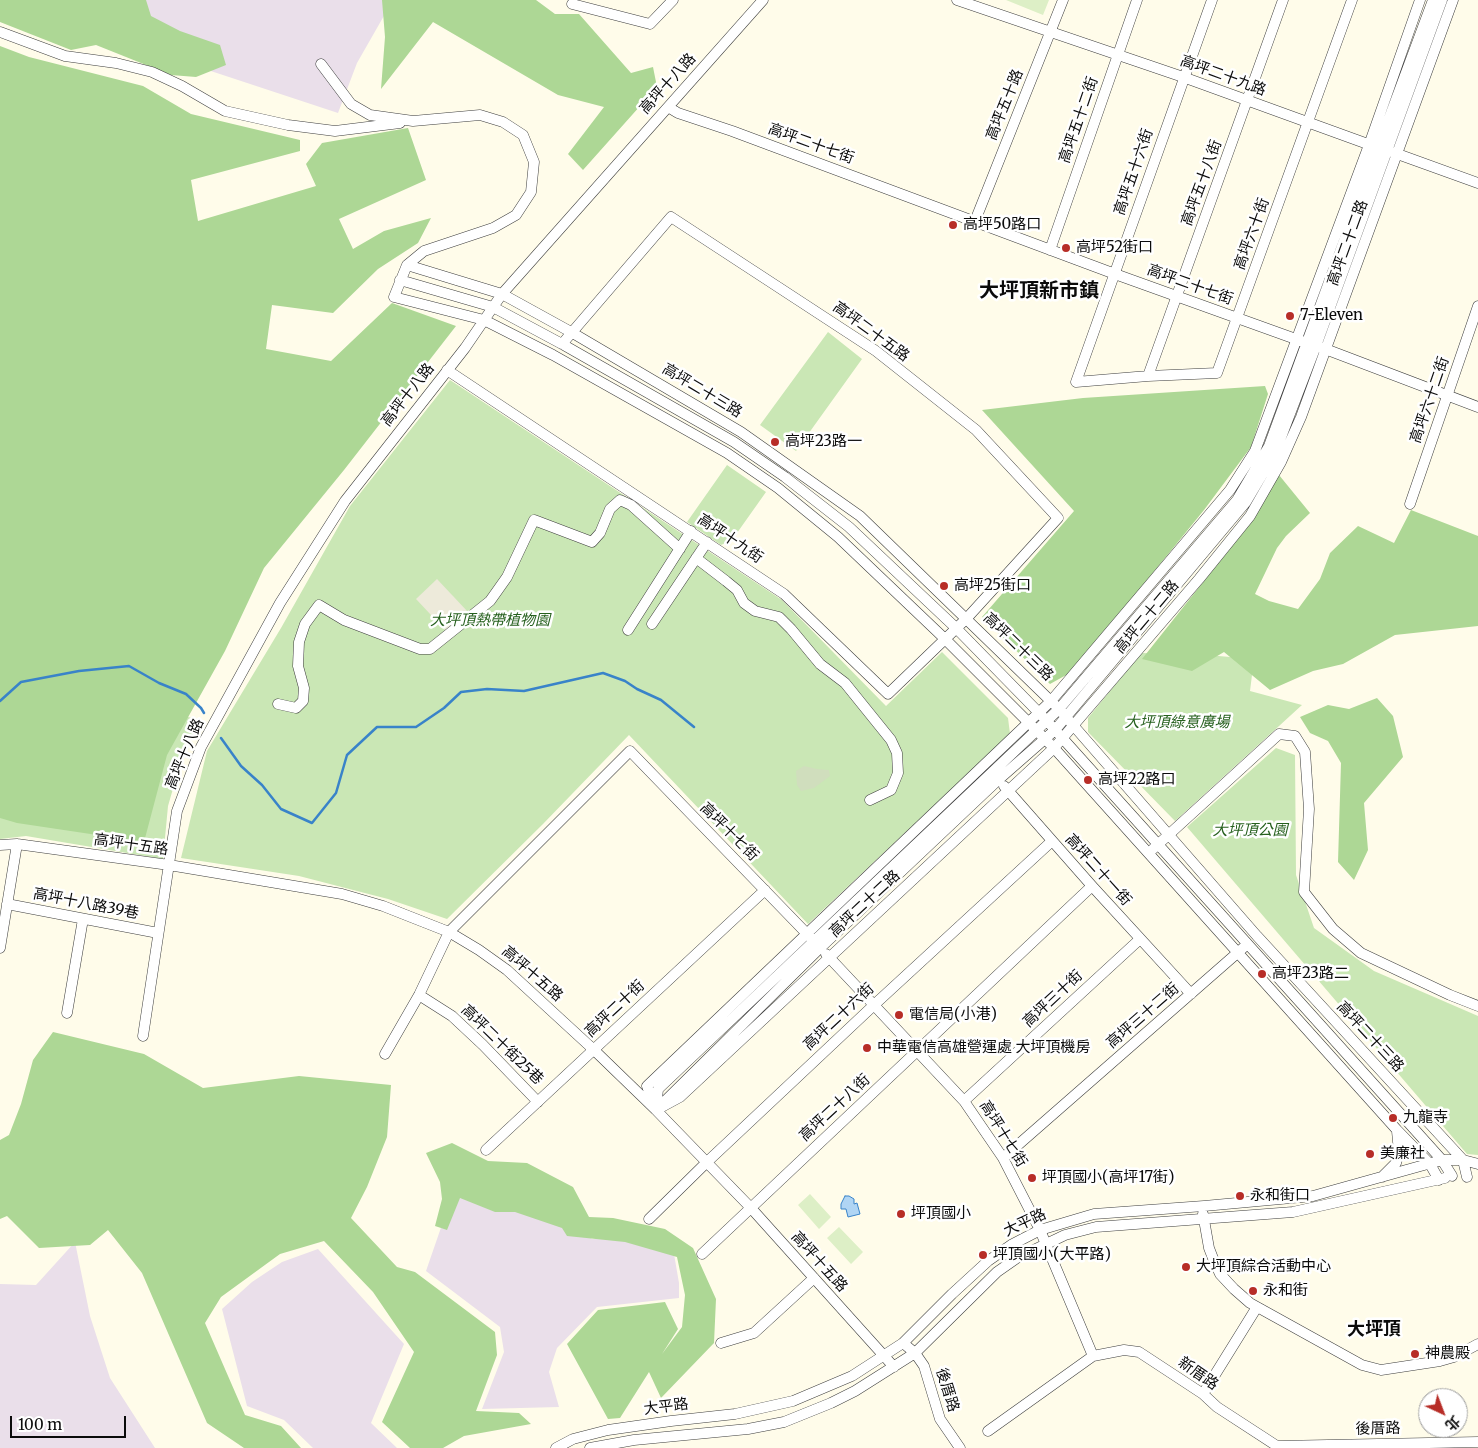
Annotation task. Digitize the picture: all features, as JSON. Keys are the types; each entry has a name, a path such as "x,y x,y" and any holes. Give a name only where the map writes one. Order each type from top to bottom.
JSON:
{"street":[{"path":"572,4 650,24 673,0"},
{"name":"高坪十八路","path":"143,1036 177,811 201,747 280,604 345,501 447,370 502,294 763,0"},
{"name":"高坪二十九路","path":"957,0 1183,77 1478,183"},
{"name":"高坪五十路","path":"975,221 1063,0"},
{"name":"高坪五十二街","path":"1050,250 1137,0"},
{"name":"高坪五十六街","path":"1076,382 1212,0"},
{"name":"高坪五十八街","path":"1148,376 1283,0"},
{"name":"高坪六十街","path":"1076,382 1217,373 1352,0"},
{"name":"高坪二十二路","path":"1382,149 1420,0"},
{"name":"高坪二十二路","path":"991,772 1045,739 1055,730 1063,713 1246,502 1275,453 1311,344 1434,0"},
{"name":"高坪二十二路","path":"656,1110 813,941 991,772 1029,722 1051,701 1230,490 1255,451 1311,344 1382,149 1442,0"},
{"name":"高坪二十二路","path":"1382,149 1453,0"},
{"path":"0,32 65,56 116,63 152,72 182,86 225,111 288,125 335,131 480,115 503,122 523,135 534,162 530,192 516,215 493,228 424,251 407,265 394,296 484,320 552,355 727,453 778,488 838,537 945,639 1054,748 1397,1130 1430,1164 1439,1180"},
{"path":"321,64 351,104 370,115 413,121"},
{"name":"高坪二十七街","path":"668,107 678,113 732,131 1478,407"},
{"name":"高坪二十五路","path":"562,344 671,217 876,350 976,430 1058,518 967,618"},
{"name":"高坪二十三路","path":"407,265 502,294 571,332 741,432 860,516 1063,713 1257,936 1463,1160 1467,1177"},
{"name":"高坪二十三路","path":"400,280 493,307 562,344 734,442 785,477 850,527 956,628 1063,738 1157,845 1442,1160 1452,1176"},
{"name":"高坪六十二街","path":"1410,504 1478,306"},
{"name":"高坪二十二路","path":"656,1110 680,1097 1054,748 1074,726 1250,516 1281,462 1301,417 1311,344"},
{"name":"高坪十九街","path":"447,370 784,594 888,694 967,618"},
{"path":"278,704 296,708 303,701 304,688 298,666 299,642 305,624 319,606 360,627 420,649 430,649 490,601 508,577 534,520 592,542 600,532 610,509 620,500 631,505 680,548"},
{"path":"628,630 691,531"},
{"path":"652,624 707,542"},
{"path":"696,558 731,585 744,603 755,611 779,618 791,629 820,664 845,683 891,740 897,753 898,773 891,790 870,800"},
{"name":"高坪二十二路","path":"656,1110 647,1086 813,941 1047,721 1063,713"},
{"path":"1148,854 1279,734 1295,736 1304,752 1309,809 1304,892 1333,929 1361,953 1450,995 1478,1006"},
{"name":"高坪十七街","path":"385,1054 419,995 449,932 630,751 830,958 964,1101 1003,1158 1045,1243"},
{"name":"高坪二十一街","path":"991,772 1191,994"},
{"name":"高坪二十六街","path":"649,1218 1052,840"},
{"path":"0,948 17,844"},
{"name":"高坪十五路","path":"0,845 17,844 169,865 342,894 383,906 449,932 507,970 656,1110 751,1208 882,1356 894,1367"},
{"name":"高坪二十八街","path":"702,1254 1092,886"},
{"name":"高坪二十街","path":"486,1150 765,890"},
{"name":"高坪十八路39巷","path":"7,904 158,933"},
{"path":"67,1013 83,918"},
{"name":"高坪三十二街","path":"1003,1158 1257,936"},
{"name":"高坪三十街","path":"964,1101 1140,938"},
{"name":"高坪二十街25巷","path":"419,995 452,1016 484,1045 538,1102"},
{"path":"1380,1178 1390,1171 1396,1163 1399,1152 1397,1130"},
{"name":"大平路","path":"556,1448 572,1439 617,1428 735,1414 793,1401 852,1376 903,1343 988,1261 1011,1245 1040,1230 1094,1214 1313,1196 1442,1160 1463,1160 1478,1164"},
{"name":"大平路","path":"590,1448 634,1440 748,1429 784,1422 831,1403 855,1391 915,1353 997,1272 1017,1258 1045,1243 1066,1235 1096,1227 1293,1212 1452,1176 1478,1179"},
{"path":"1204,1206 1203,1219 1209,1248 1220,1274 1234,1289 1257,1307 1362,1365 1381,1370 1440,1361 1454,1357 1478,1344"},
{"path":"1045,1243 1093,1356"},
{"path":"720,1343 754,1333 814,1278"},
{"path":"1203,1394 1257,1307"},
{"name":"後厝路","path":"903,1343 915,1353 924,1366 940,1420 960,1448"},
{"name":"新厝路","path":"988,1430 1093,1356 1124,1350 1139,1352 1203,1394 1217,1407 1279,1447"},
{"name":"後厝路","path":"1279,1447 1478,1442"}],"shaded area":[{"path":"137,0 393,0 357,63 338,113 129,44"},
{"path":"437,579 468,612 447,632 416,599"},
{"path":"455,1187 578,1227 592,1239 615,1237 674,1254 679,1283 679,1298 597,1307 557,1348 549,1372 559,1407 482,1409 504,1352 500,1327 426,1271"},
{"path":"75,1242 90,1316 110,1378 155,1448 0,1448 0,1284 36,1285"},
{"path":"318,1249 404,1344 371,1423 397,1448 313,1448 284,1420 247,1406 222,1309 252,1282 282,1262"}],"green space":[{"path":"0,0 146,0 151,16 180,31 220,45 226,65 196,77 171,75 96,45 71,50 0,22"},
{"path":"382,0 536,0 555,14 579,14 631,73 653,67 657,87 583,170 568,154 604,107 558,95 433,22 381,89 385,37"},
{"path":"1006,0 1049,0 1043,15"},
{"path":"0,46 29,57 143,86 191,114 300,140 300,151 191,180 198,221 316,186 306,164 322,143 408,128 426,180 339,219 353,249 384,231 431,218 418,243 378,269 333,313 272,305 266,349 331,361 392,303 456,326 344,470 264,568 225,651 167,755 144,842 17,823 0,818"},
{"path":"828,332 862,359 796,451 760,425"},
{"name":"大坪頂熱帶植物園","path":"450,380 782,600 886,706 942,652 1008,718 1010,734 808,924 629,735 447,919 388,899 299,876 181,858 207,751 281,628 350,506"},
{"path":"1265,386 1268,394 1251,447 1204,510 1095,644 1068,674 1050,684 982,617 1074,511 982,410 1083,398"},
{"path":"727,465 766,492 732,540 721,545 687,522"},
{"path":"1279,475 1310,513 1286,536 1277,548 1255,594 1269,601 1298,609 1320,579 1330,553 1358,526 1394,543 1411,510 1478,536 1478,626 1395,635 1343,664 1313,671 1270,690 1224,652 1192,671 1142,659 1247,527"},
{"name":"大坪頂綠意廣場","path":"1141,653 1195,654 1254,659 1250,691 1302,705 1175,821 1088,732 1088,718"},
{"path":"1377,698 1393,716 1403,757 1364,803 1368,850 1354,880 1338,862 1341,763 1328,741 1310,733 1300,717 1328,705 1349,709"},
{"path":"183,716 202,720 183,754 168,806 163,859 26,836 0,839 0,772"},
{"name":"大坪頂公園","path":"1276,748 1295,755 1296,875 1314,928 1374,971 1478,1016 1478,1155 1467,1154 1187,827"},
{"path":"804,766 829,770 830,776 814,788 801,791 797,785 796,771"},
{"path":"53,1032 144,1054 203,1088 299,1076 391,1085 387,1137 367,1187 351,1218 397,1267 415,1272 495,1332 497,1355 476,1411 519,1413 531,1424 464,1436 443,1448 410,1448 382,1422 414,1352 373,1292 324,1241 280,1254 221,1297 205,1323 245,1415 281,1426 301,1448 244,1448 207,1423 142,1273 108,1230 90,1245 39,1248 7,1216 0,1219 0,1140 9,1135 21,1104 33,1060"},
{"path":"452,1143 488,1161 527,1163 573,1187 589,1217 613,1218 665,1229 693,1248 716,1299 714,1343 661,1398 649,1372 620,1418 608,1419 567,1344 598,1310 665,1302 678,1329 662,1354 682,1327 685,1295 677,1257 625,1242 567,1236 562,1228 515,1212 495,1212 460,1198 447,1230 435,1226 442,1199 440,1182 426,1153"},
{"path":"810,1194 831,1217 819,1229 798,1205"},
{"path":"839,1227 863,1252 851,1264 827,1238"}],"water":[{"path":"845,1196 854,1199 854,1204 857,1203 860,1214 848,1217 846,1209 841,1209"}],"waterway":[{"path":"0,701 21,682 79,671 129,666 159,683 186,694 204,713"},
{"path":"221,738 241,766 262,785 281,809 312,823 336,793 347,755 377,727 416,727 444,708 461,692 487,689 524,691 603,673 625,681 661,700 694,727"}],"place":[{"name":"高坪50路口","path":"953,225"},
{"name":"高坪52街口","path":"1066,248"},
{"name":"7-Eleven","path":"1290,316"},
{"name":"高坪23路一","path":"775,442"},
{"name":"高坪25街口","path":"944,586"},
{"name":"高坪22路口","path":"1088,780"},
{"name":"高坪23路二","path":"1262,974"},
{"name":"電信局(小港)","path":"899,1015"},
{"name":"中華電信高雄營運處 大坪頂機房","path":"867,1048"},
{"name":"九龍寺","path":"1393,1118"},
{"name":"美廉社","path":"1370,1154"},
{"name":"坪頂國小(高坪17街)","path":"1032,1178"},
{"name":"永和街口","path":"1240,1196"},
{"name":"坪頂國小","path":"901,1214"},
{"name":"坪頂國小(大平路)","path":"983,1255"},
{"name":"大坪頂綜合活動中心","path":"1186,1267"},
{"name":"永和街","path":"1253,1291"},
{"name":"神農殿","path":"1415,1354"}],"district":[{"name":"大坪頂新市鎮","path":"1039,291"},
{"name":"大坪頂","path":"1374,1330"}]}
